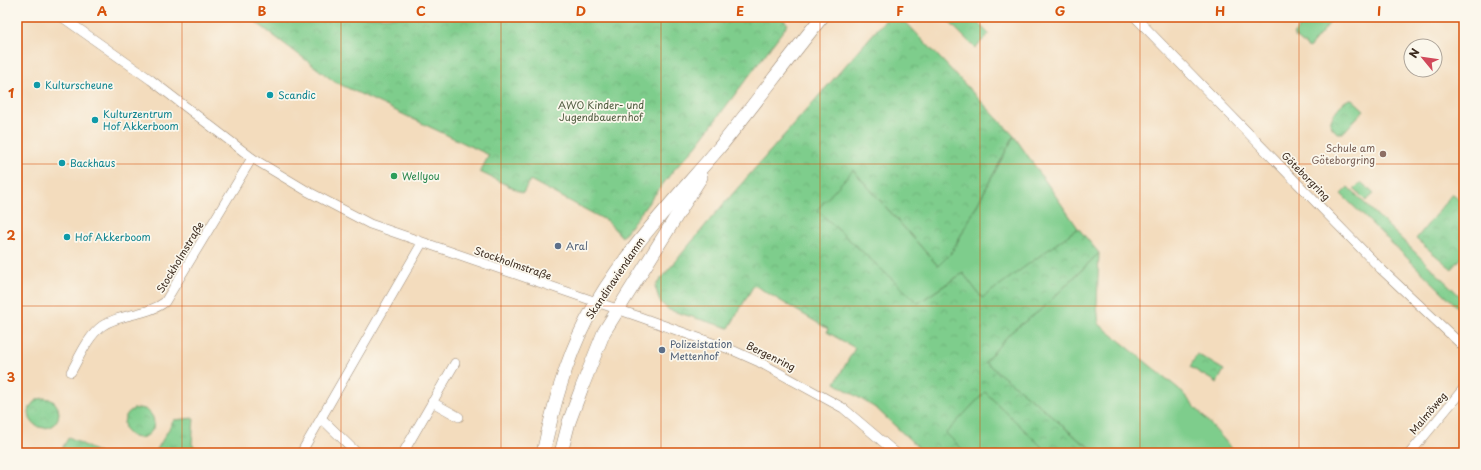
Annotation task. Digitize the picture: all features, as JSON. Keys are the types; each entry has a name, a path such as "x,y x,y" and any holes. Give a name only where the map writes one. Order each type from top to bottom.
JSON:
{"main road":[{"name":"Skandinaviendamm","path":"543,453 554,407 569,360 584,325 597,302 645,234 718,148 822,17"},
{"name":"Skandinaviendamm","path":"561,453 569,422 604,332 718,148"}],"street":[{"name":"Stockholmstraße","path":"62,17 151,80 252,158 306,191 370,224 422,244 597,302"},
{"name":"Göteborgring","path":"1135,17 1381,269 1464,347"},
{"name":"Stockholmstraße","path":"71,372 92,338 102,326 152,309 165,302 252,158"},
{"path":"301,453 422,244"},
{"name":"Bergenring","path":"597,302 732,350 786,375 843,408 896,453"},
{"path":"403,453 454,363"},
{"name":"Malmöweg","path":"1410,453 1464,388"},
{"path":"432,402 459,417"},
{"path":"322,419 356,453"}],"green space":[{"name":"AWO Kinder- und Jugendbauernhof","path":"256,17 781,17 788,24 696,146 673,171 622,237 607,221 530,180 523,193 480,172 489,155 335,82 257,23"},
{"path":"888,17 901,17 1014,136 952,252 938,266 853,170 918,303 963,273 982,297 1078,228 1099,253 1042,309 1011,332 1044,409 1079,440 1096,451 1095,453 924,453 877,409 835,383 855,348 827,332 828,329 754,285 729,328 669,310 660,302 655,286 714,215"},
{"path":"952,17 972,17 989,34 975,48 948,21"},
{"path":"1308,17 1331,17 1333,19 1309,48 1293,35"},
{"path":"1352,99 1364,110 1343,133 1337,133 1330,125 1332,117 1344,102"},
{"path":"1014,136 1078,228 982,298 963,273 918,303 817,210 853,170 938,266 952,252"},
{"path":"1361,182 1374,194 1366,201 1354,189"},
{"path":"1348,187 1464,300 1464,313 1341,194"},
{"path":"1452,194 1464,204 1464,255 1452,269 1416,239"},
{"path":"1099,253 1097,305 1099,324 1179,389 1236,453 1095,453 1096,451 1079,440 1044,409 985,362 1011,332 1042,309"},
{"path":"1197,354 1224,370 1217,383 1190,367"},
{"path":"985,392 1042,447 1037,453 966,453 946,433"},
{"path":"44,398 55,402 59,413 55,424 44,428 33,424 29,413 33,402"},
{"path":"139,408 150,412 154,423 150,434 139,438 128,434 124,423 128,412"},
{"path":"194,418 192,444 200,453 155,453 174,420"},
{"path":"69,437 99,453 59,453"}],"place":[{"name":"Kulturscheune","path":"37,85"},
{"name":"Scandic","path":"270,95"},
{"name":"Kulturzentrum Hof Akkerboom","path":"95,120"},
{"name":"Schule am Göteborgring","path":"1383,154"},
{"name":"Backhaus","path":"62,163"},
{"name":"Wellyou","path":"394,176"},
{"name":"Hof Akkerboom","path":"67,237"},
{"name":"Aral","path":"558,246"},
{"name":"Polizeistation Mettenhof","path":"662,350"}]}
